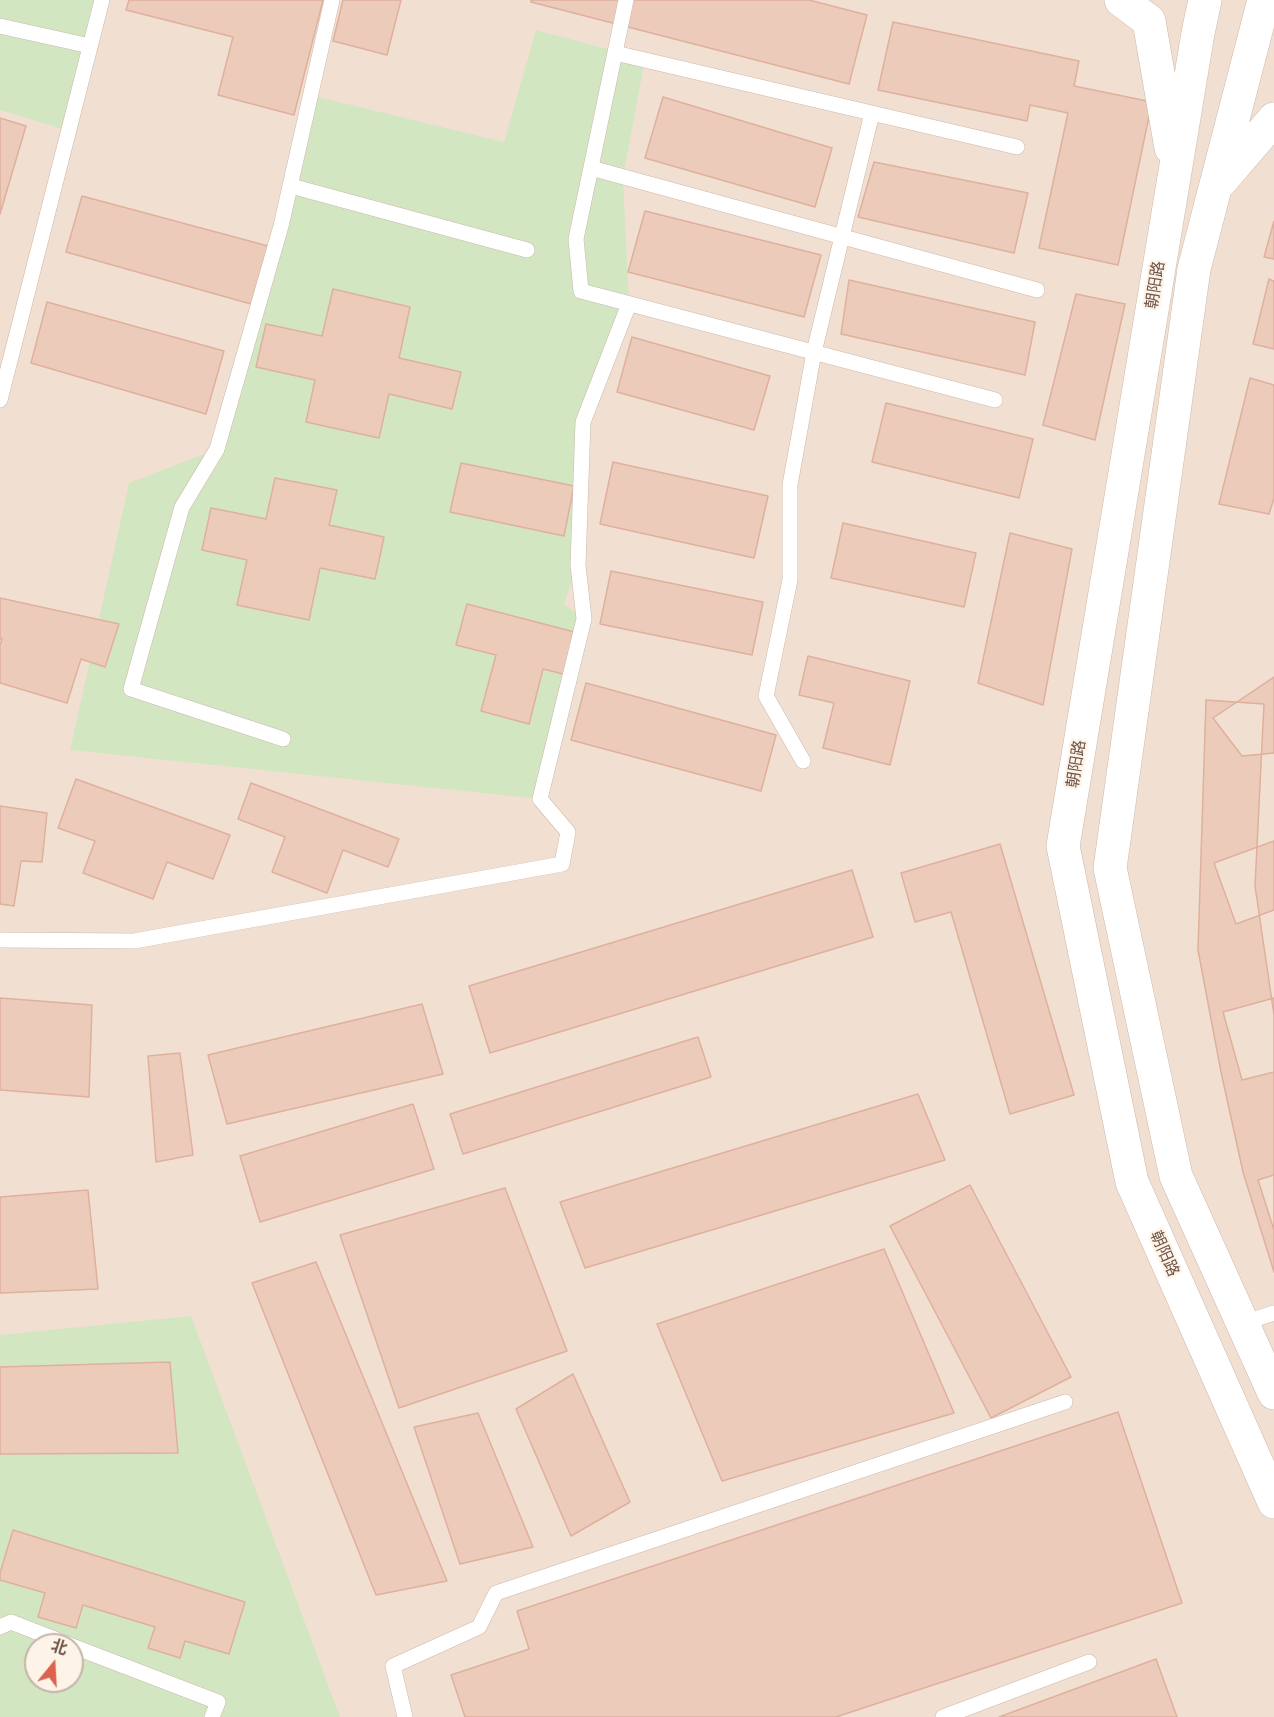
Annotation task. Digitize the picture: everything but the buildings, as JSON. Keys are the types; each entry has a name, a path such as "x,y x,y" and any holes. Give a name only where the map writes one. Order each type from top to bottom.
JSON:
{"main road":[{"path":"1121,0 1149,21 1175,172"},
{"name":"朝阳路","path":"1205,0 1063,846 1132,1182 1274,1502"},
{"path":"1264,0 1194,269 1110,868 1176,1176 1274,1393"},
{"path":"1216,187 1274,119"}],"lane":[{"path":"0,400 102,0"},
{"path":"283,739 131,689 182,507 217,449 282,225 332,0"},
{"path":"626,0 576,239 581,291 995,400"},
{"path":"0,26 90,46"},
{"path":"615,52 1017,147"},
{"path":"803,761 766,696 790,580 790,485 814,352 872,113"},
{"path":"591,168 1037,290"},
{"path":"291,186 527,250"},
{"path":"0,940 134,941 562,864 568,832 540,799 584,620 578,565 583,422 629,304"},
{"path":"1243,1323 1274,1313"},
{"path":"405,1717 393,1666 479,1627 496,1593 1065,1402"},
{"path":"0,1627 11,1622 40,1633"},
{"path":"84,1650 218,1702 212,1717"},
{"path":"943,1717 1089,1662"}],"shaded area":[{"path":"0,0 1274,0 1274,1717 0,1717"}],"green space":[{"path":"0,0 102,0 69,131 0,110"},
{"path":"536,30 645,59 623,177 629,304 583,422 581,556 564,604 584,619 540,799 70,750 129,483 217,449 310,95 504,142"},
{"path":"191,1316 340,1717 0,1717 0,1335"}]}
